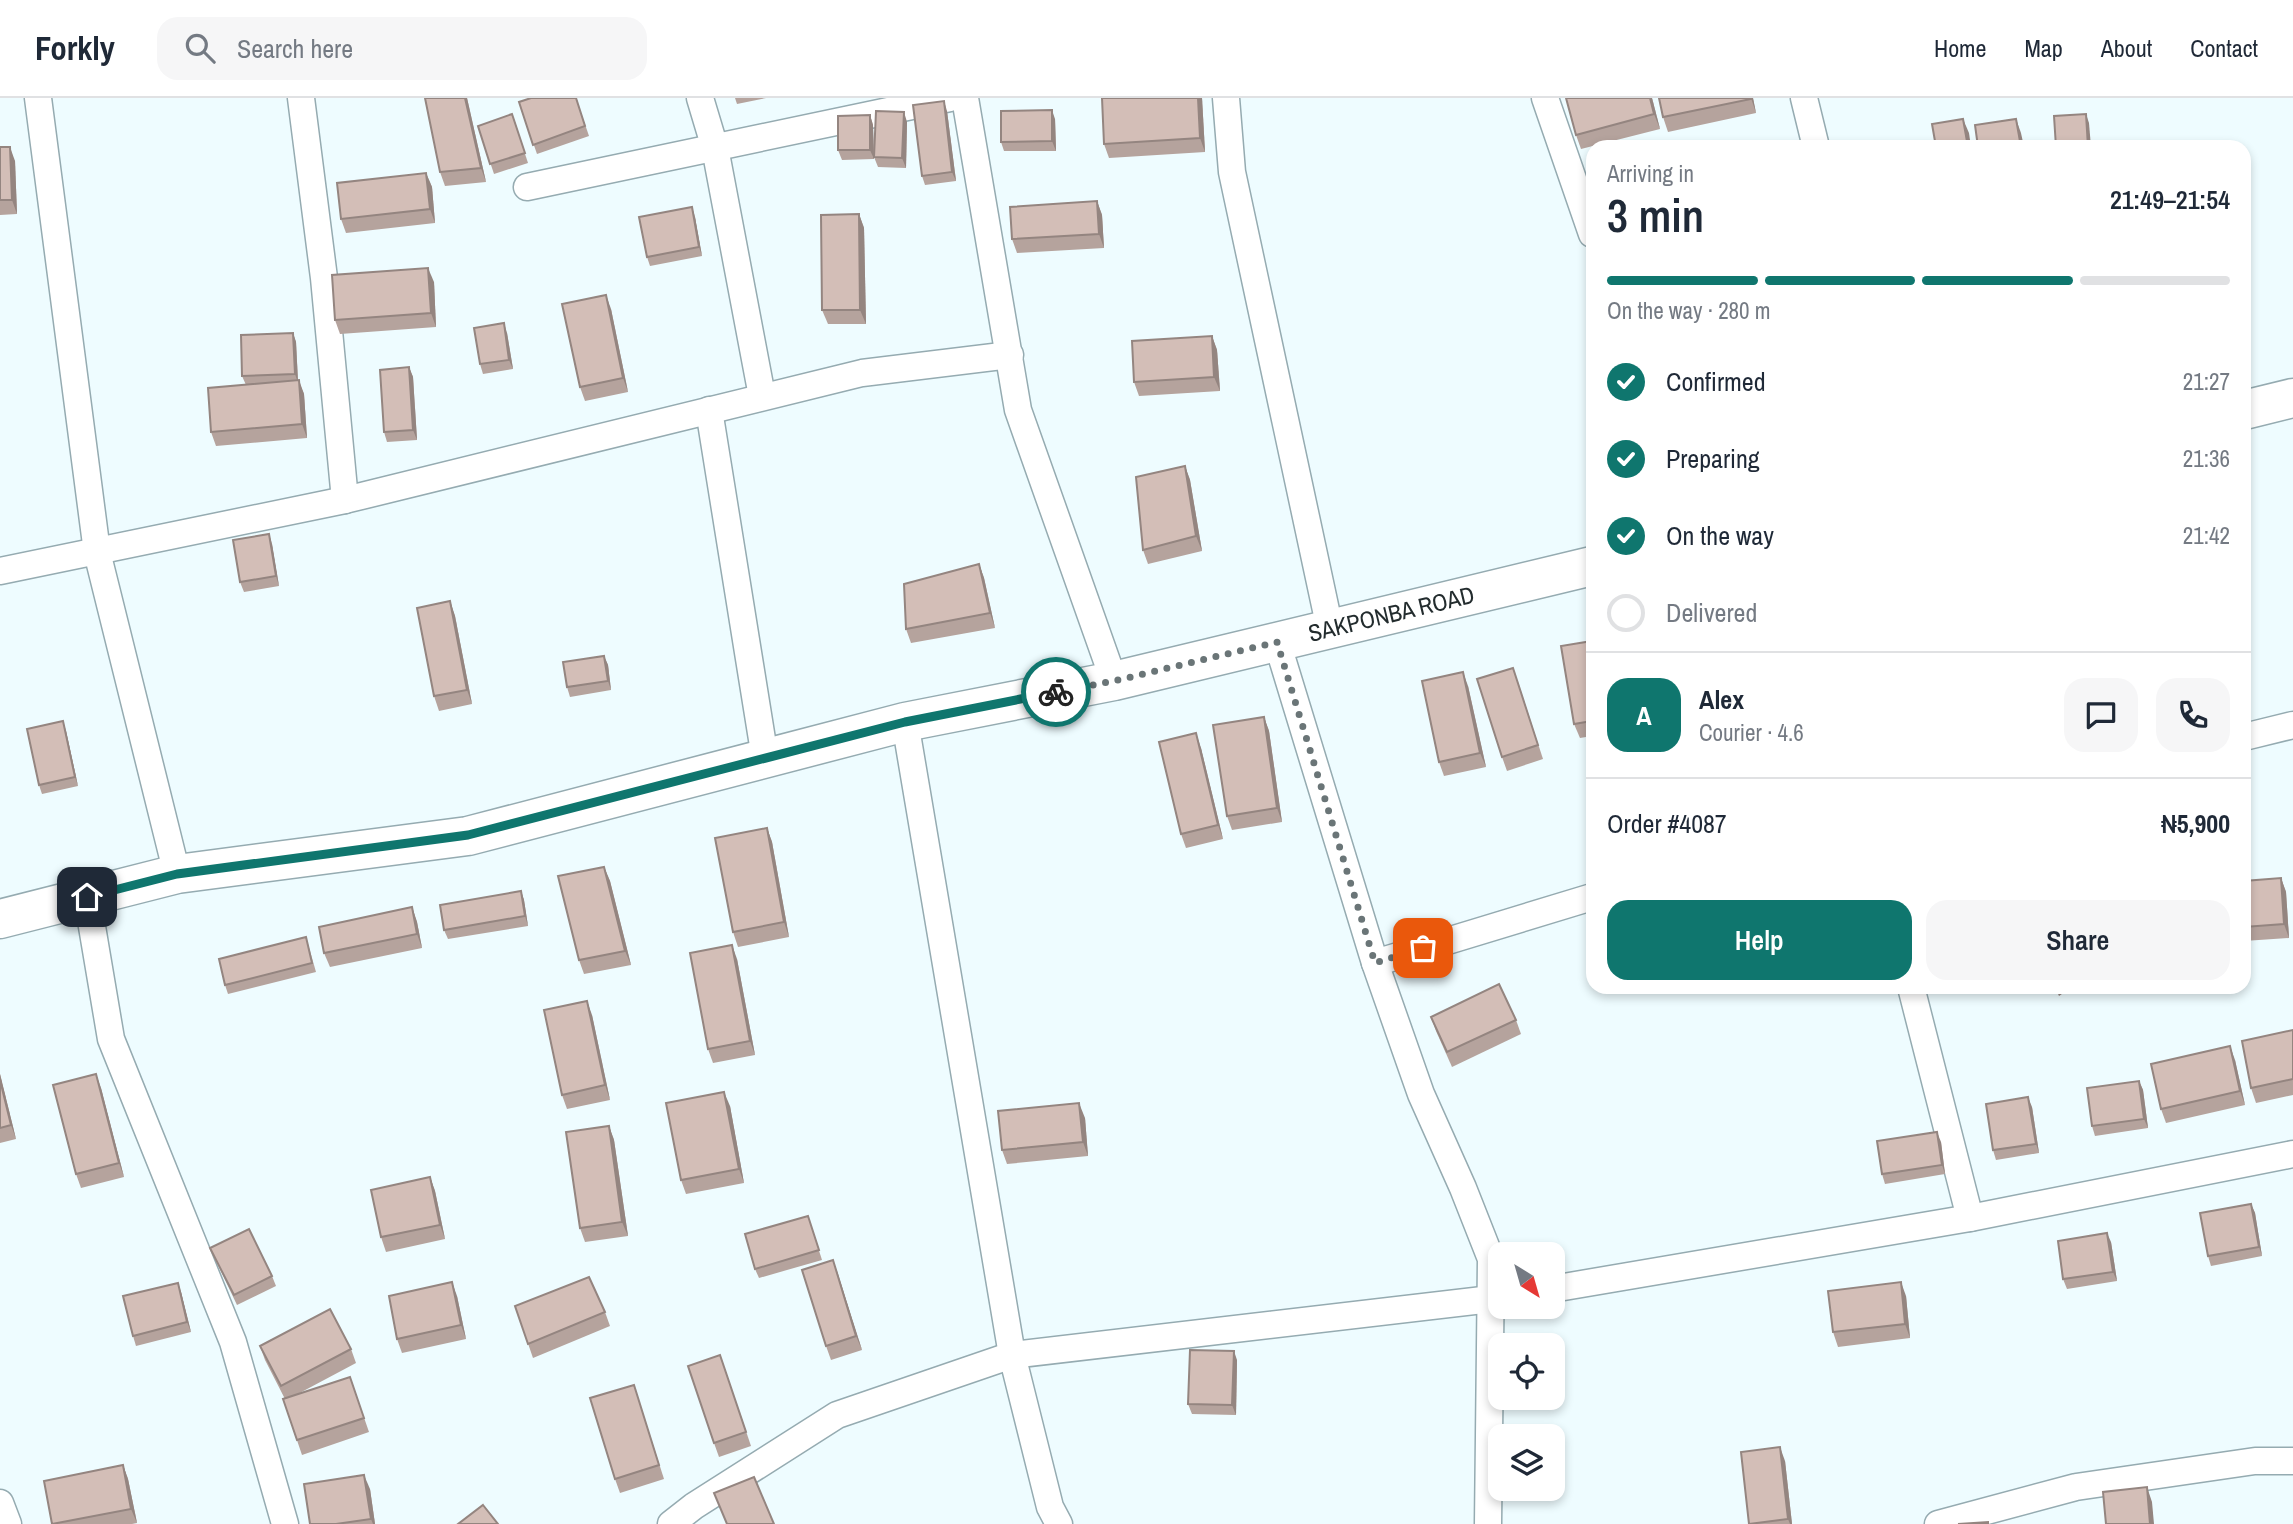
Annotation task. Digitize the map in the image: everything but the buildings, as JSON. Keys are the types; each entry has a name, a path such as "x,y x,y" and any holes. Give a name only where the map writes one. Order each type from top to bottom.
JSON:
{"main road":[{"path":"2251,408 2293,398"},
{"name":"SAKPONBA ROAD","path":"0,919 177,874 468,835 905,722 1114,681 1586,567"}],"street":[{"path":"38,98 97,552 177,874"},
{"path":"300,98 324,278 345,500"},
{"path":"700,98 715,148 762,396"},
{"path":"527,187 950,98"},
{"path":"965,98 1018,410 1114,681"},
{"path":"1226,98 1233,172 1330,629"},
{"path":"1545,98 1586,217"},
{"path":"1804,98 1814,140"},
{"path":"0,571 345,500 862,373 1010,355"},
{"path":"709,410 765,758"},
{"path":"1277,642 1375,963 1421,1094 1488,1251"},
{"path":"905,722 1012,1355 1050,1507 1059,1524"},
{"path":"2251,735 2293,726"},
{"path":"87,897 111,1039 233,1342 285,1524"},
{"path":"1375,963 1586,899"},
{"path":"1913,994 1970,1217"},
{"path":"1565,1287 1970,1217 2293,1154"},
{"path":"671,1524 694,1506 837,1415 1012,1355 1488,1299"},
{"path":"1488,1524 1494,1320"},
{"path":"1938,1524 2076,1487 2255,1461 2293,1461"},
{"path":"0,1503 8,1524"}],"way so far":[{"path":"1056,692 1277,642 1375,963 1423,948"}],"route":[{"path":"87,897 177,874 468,835 905,722 1056,692"}]}
